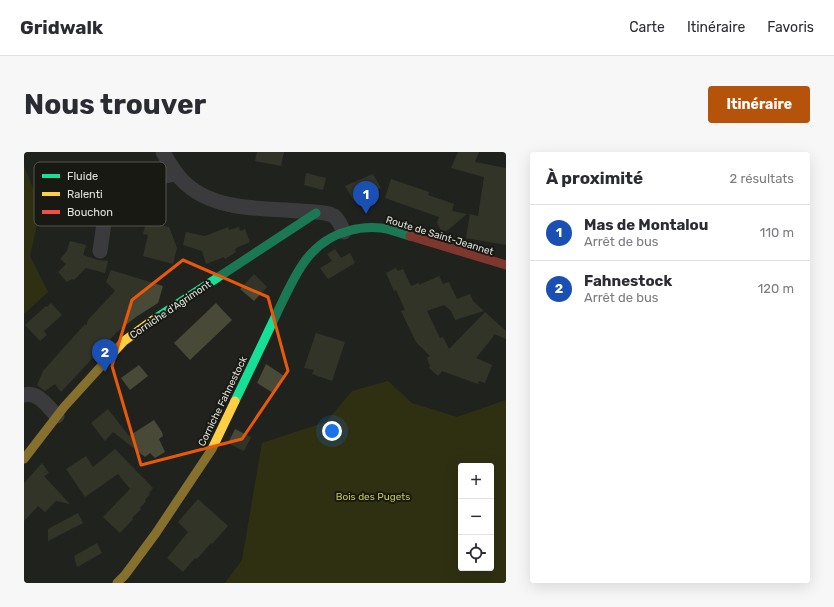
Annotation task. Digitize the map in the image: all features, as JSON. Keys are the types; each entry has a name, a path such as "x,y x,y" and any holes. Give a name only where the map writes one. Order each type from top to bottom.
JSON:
{"main road":[{"name":"Corniche d'Agrimont","path":"24,459 57,416 124,341 142,327 181,303 316,213"},
{"name":"Route de Saint-Jeannet","path":"344,232 366,227 382,228 506,265"},
{"name":"Corniche Fahnestock","path":"117,583 133,565 156,533 212,449 301,266 309,255 321,244 332,236 344,232"}],"street":[{"path":"163,152 176,174 184,183 194,190 224,203 257,209 316,213 333,216 344,232"},
{"path":"166,176 176,174"},
{"path":"100,251 104,226"},
{"path":"24,395 36,395 57,416"}],"highlighted area":[{"path":"183,260 268,297 288,371 242,439 141,465 112,366 132,300"}],"green space":[{"path":"24,166 34,191 34,226 37,226 30,256 48,292 24,314"},
{"name":"Bois des Pugets","path":"388,381 412,403 457,417 506,400 506,583 225,583 242,560 262,443 326,422 352,391"}],"building":[{"path":"257,152 284,152 281,166 255,161"},
{"path":"458,152 479,152 475,162 506,168 506,245 466,238 470,214 478,216 484,177 451,168"},
{"path":"306,173 326,178 323,190 304,185"},
{"path":"373,174 381,188 354,201 345,186"},
{"path":"391,179 429,192 428,195 454,204 452,211 467,214 448,230 441,230 437,223 439,217 385,198"},
{"path":"145,226 169,227 177,248 173,264 143,256 148,235 143,234"},
{"path":"228,227 229,230 239,227 240,231 245,229 250,242 236,248 236,252 225,259 224,257 206,264 202,251 183,245 186,232 205,236"},
{"path":"70,241 86,245 83,255 98,260 108,261 105,273 86,268 74,280 72,279 67,282 58,272 66,264 60,259 67,251"},
{"path":"335,249 341,258 350,253 355,263 328,279 320,268 332,261 327,254"},
{"path":"396,268 398,271 403,269 411,286 419,283 419,285 439,276 443,284 449,282 457,299 470,294 473,301 484,311 455,320 451,311 444,305 427,311 440,338 443,337 449,349 485,312 506,331 506,339 494,334 476,358 492,365 485,383 479,381 478,384 442,371 438,376 429,368 430,366 427,358 430,356 416,342 401,311 405,310 386,273"},
{"path":"111,270 163,286 158,303 136,317 117,332 61,392 55,384 45,391 37,385 43,371 85,324 86,326 88,320 115,291 106,282"},
{"path":"254,274 267,287 254,301 240,289"},
{"path":"51,303 62,315 44,331 47,335 40,341 25,325"},
{"path":"216,303 232,320 190,360 174,343"},
{"path":"316,333 345,342 332,381 312,374 314,370 304,368"},
{"path":"266,364 284,376 273,393 257,383"},
{"path":"139,365 148,376 130,390 121,378"},
{"path":"108,409 129,436 154,420 162,432 163,436 159,439 165,452 155,458 150,453 145,457 113,432 105,441 91,423"},
{"path":"235,429 251,437 244,451 228,443"},
{"path":"115,449 153,488 145,500 146,501 140,508 141,509 120,533 103,517 130,489 118,474 85,497 66,469 86,456 93,467"},
{"path":"42,463 49,473 44,476 70,504 56,501 45,512 38,506 24,521 24,483"},
{"path":"198,499 228,526 197,559 195,558 183,572 167,558 188,532 178,522"},
{"path":"78,513 83,523 48,541 48,529"},
{"path":"97,543 102,553 77,567 74,556"}],"traffic: fast":[{"path":"153,320 316,213"},
{"path":"235,401 296,275 312,253 334,236 356,229 381,228 410,236"}],"traffic: slow":[{"path":"24,459 64,407 124,341 153,320"},
{"path":"117,583 125,575 156,533 212,449 235,401"}],"traffic: jam":[{"path":"410,236 506,265"}],"place":[{"name":"Mas de Montalou","path":"366,214"},
{"name":"Fahnestock","path":"105,372"}]}
